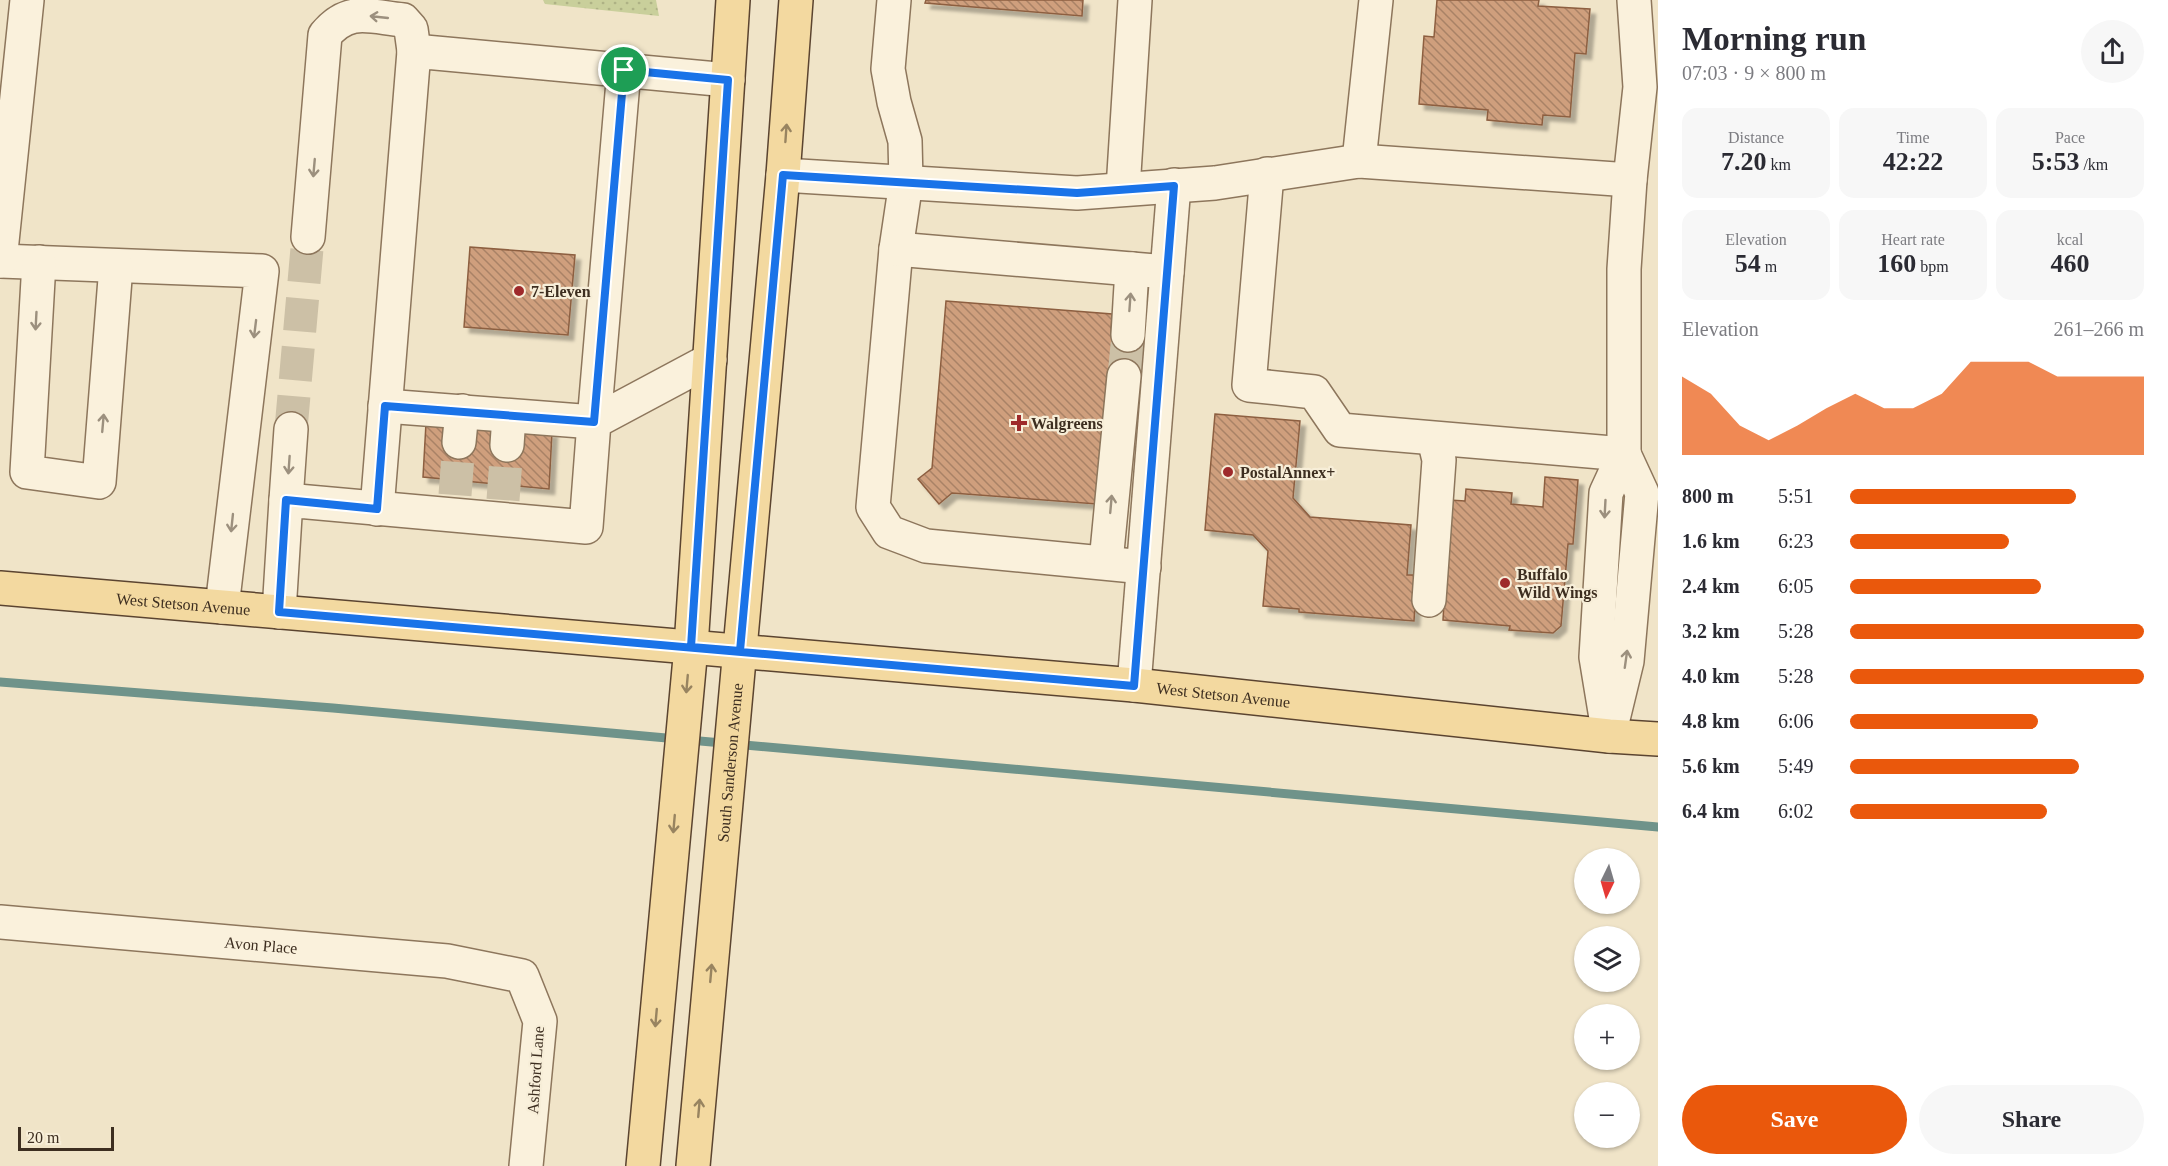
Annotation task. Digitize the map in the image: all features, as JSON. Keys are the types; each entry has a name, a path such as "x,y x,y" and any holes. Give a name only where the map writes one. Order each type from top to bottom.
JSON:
{"main road":[{"path":"643,1166 691,647 733,0"},
{"name":"South Sanderson Avenue","path":"693,1166 783,175 796,0"},
{"name":"West Stetson Avenue","path":"0,588 1134,686 1609,736 1658,739"}],"street":[{"path":"27,0 0,261 262,271 222,607"},
{"path":"894,0 888,69 905,141 906,182 896,249 873,507 889,532 926,546 1144,567"},
{"path":"1123,189 1135,0"},
{"path":"1359,161 1376,0"},
{"path":"1609,736 1627,661 1642,492 1624,454 1624,269 1630,180 1640,87 1634,0"},
{"path":"308,237 325,35 336,22 352,15 403,20 411,29 414,51 377,509"},
{"path":"414,51 728,80"},
{"path":"286,500 377,509 454,505 503,510 586,527 624,70"},
{"path":"783,175 1077,193 1215,183 1359,161 1630,180"},
{"path":"1267,174 1249,385 1314,392 1340,430 1624,454"},
{"path":"1134,686 1174,186"},
{"path":"896,249 1167,272"},
{"path":"39,262 27,472 99,482 116,266"},
{"path":"1128,335 1132,269"},
{"path":"385,406 461,427 508,430 594,422 710,360"},
{"path":"1106,562 1124,376"},
{"path":"279,612 291,429"},
{"path":"1429,600 1439,460 1434,439"},
{"name":"Avon Place","path":"0,922 447,961 522,976"},
{"name":"Ashford Lane","path":"522,976 540,1021 526,1166"}],"green space":[{"path":"543,0 656,0 659,16 545,4"}],"building":[{"path":"926,0 1083,0 1082,16 925,3"},
{"path":"1437,0 1539,0 1538,6 1590,9 1586,54 1575,53 1570,117 1543,115 1542,125 1487,120 1488,110 1419,104 1424,36 1434,37"},
{"name":"7-Eleven","path":"470,247 575,255 568,335 464,327"},
{"name":"Walgreens","path":"946,301 1112,314 1111,334 1137,336 1134,377 1107,376 1097,504 952,493 939,504 918,479 932,468"},
{"path":"1215,414 1300,421 1293,498 1310,517 1411,525 1407,575 1417,575 1414,621 1299,612 1299,609 1263,606 1268,551 1253,535 1205,530"},
{"path":"426,423 552,432 549,489 423,477"},
{"name":"Buffalo Wild Wings","path":"1545,477 1578,480 1573,544 1568,544 1561,626 1553,633 1509,630 1510,626 1443,620 1450,500 1465,501 1466,489 1512,493 1511,504 1543,507"}],"waterway":[{"path":"0,682 333,708 1658,827"}],"tunnel":[{"path":"291,429 308,237"},
{"path":"1124,376 1128,335"},
{"path":"455,495 459,442"},
{"path":"503,500 507,445"}],"place":[{"name":"7-Eleven","path":"519,291"},
{"name":"Walgreens","path":"1019,423"},
{"name":"PostalAnnex+","path":"1228,472"},
{"name":"Buffalo Wild Wings","path":"1505,583"}],"route":[{"path":"624,70 728,80 691,647 740,651 783,175 1077,193 1174,186 1134,686 279,612 286,500 377,509 385,406 594,422 624,70"}]}
